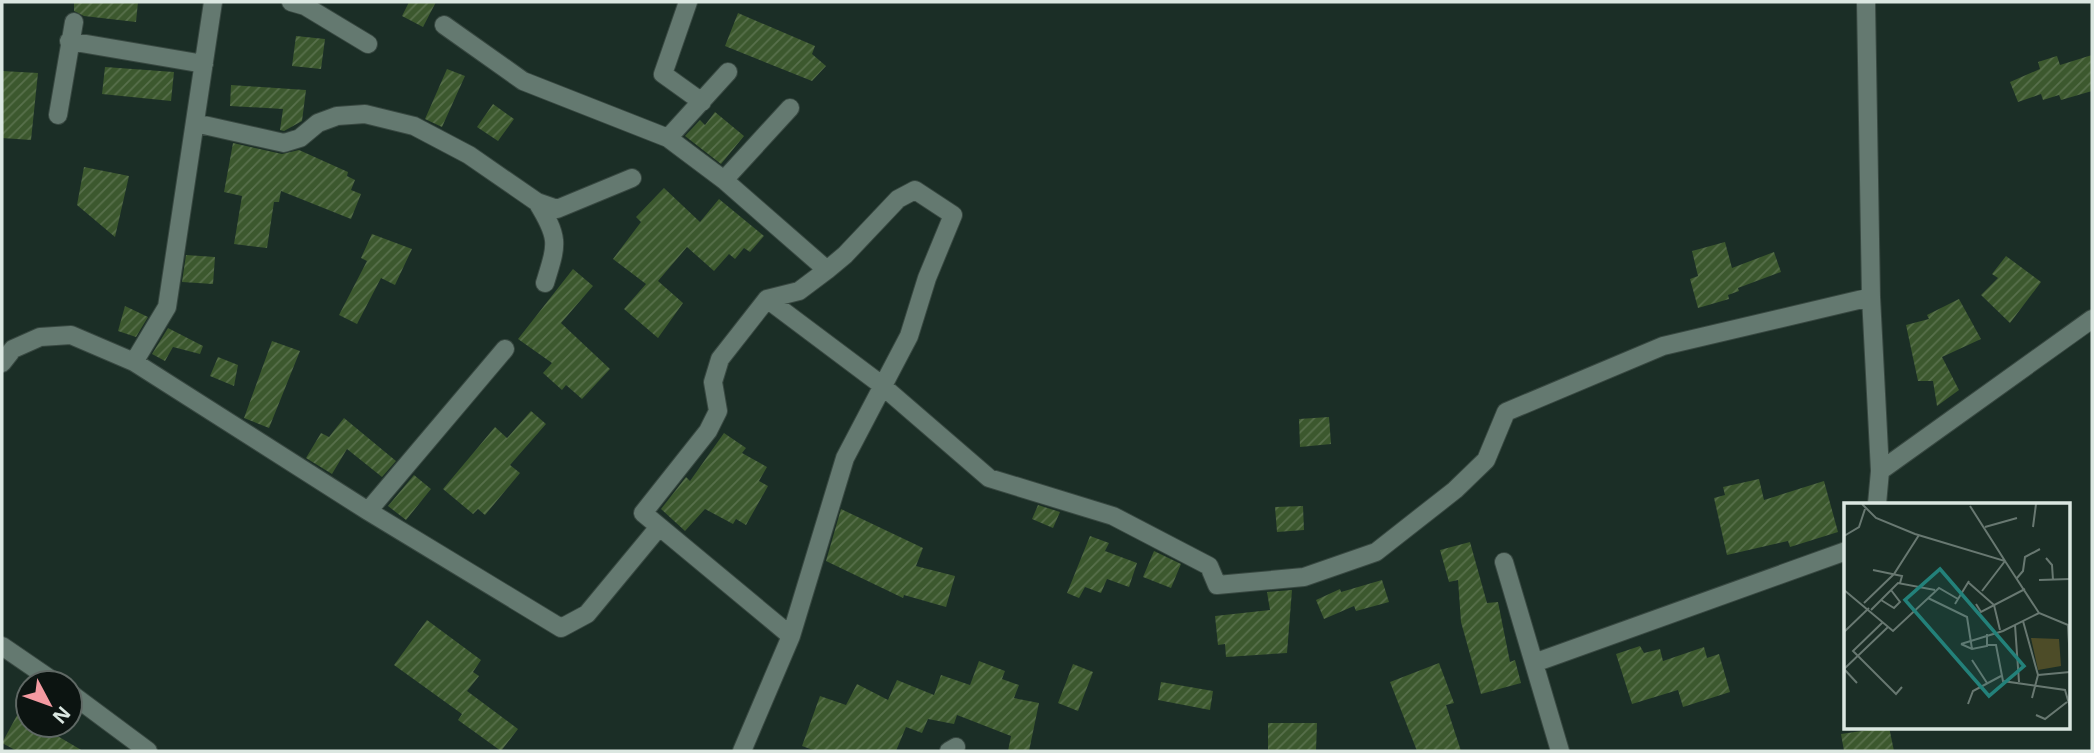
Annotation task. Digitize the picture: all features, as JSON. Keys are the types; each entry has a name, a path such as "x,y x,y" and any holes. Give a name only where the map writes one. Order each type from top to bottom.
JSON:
{"street":[{"path":"134,362 167,307 213,2"},
{"path":"291,2 305,6 368,44"},
{"path":"688,2 663,74 702,102"},
{"path":"1866,2 1871,297 1880,471 1877,503"},
{"path":"58,115 74,22"},
{"path":"444,25 523,81 668,138 724,180 827,270"},
{"path":"69,41 204,64"},
{"path":"668,138 728,72"},
{"path":"724,180 790,108"},
{"path":"195,123 284,143 299,138 318,122 365,114 425,132 469,155 537,202 556,209 632,178"},
{"path":"742,751 791,636 845,458 909,336 927,278 953,215 915,190 898,199 845,255 827,270 799,290 767,299 720,359 713,383 718,411 708,431 643,513 791,636"},
{"path":"537,202 549,223 557,246 545,283"},
{"path":"767,299 883,386 989,478 1113,516 1209,566 1217,585 1304,577 1376,552 1455,491 1486,460 1506,412 1663,346 1871,297"},
{"path":"1880,471 2092,319"},
{"path":"2,363 13,349 40,337 71,335 134,362 368,511 561,628 587,614 659,527"},
{"path":"368,511 505,349"},
{"path":"1534,663 1844,552"},
{"path":"1504,562 1560,751"},
{"path":"2,646 36,669"},
{"path":"84,703 148,751"}],"building":[{"path":"74,2 138,2 136,22 84,16 74,11"},
{"path":"409,2 436,2 423,27 402,16"},
{"path":"738,13 815,46 812,54 826,66 812,81 725,46"},
{"path":"296,36 325,39 321,69 292,66"},
{"path":"2092,55 2092,91 2061,100 2059,95 2043,100 2041,94 2018,102 2010,82 2040,69 2038,62 2057,56 2060,65"},
{"path":"105,67 174,72 171,101 102,94"},
{"path":"447,69 465,76 442,127 425,119"},
{"path":"2,71 38,73 31,140 2,138"},
{"path":"231,85 306,90 302,121 284,131 280,130 283,109 230,106"},
{"path":"493,104 514,119 498,141 477,127"},
{"path":"715,112 744,136 721,164 685,136 700,120 705,125"},
{"path":"233,143 282,154 299,150 348,172 347,176 355,180 351,190 361,194 351,219 281,191 279,202 274,202 267,248 234,244 242,196 224,192"},
{"path":"84,167 129,176 115,237 77,205"},
{"path":"664,188 700,222 719,199 764,236 750,252 744,248 735,259 729,254 714,271 687,247 658,281 683,303 658,338 624,309 646,284 613,259 641,222 636,217"},
{"path":"372,234 412,249 395,285 381,278 357,324 339,315 367,261 361,258"},
{"path":"1725,242 1732,268 1774,252 1781,272 1738,288 1739,291 1728,295 1729,299 1698,308 1690,279 1698,276 1692,251"},
{"path":"186,255 215,257 213,284 182,282"},
{"path":"2006,256 2041,282 2010,323 1981,295 1998,278 1992,274"},
{"path":"573,269 593,286 561,323 610,369 582,399 566,385 562,390 543,373 552,363 518,339"},
{"path":"1959,299 1981,339 1942,357 1959,390 1937,406 1933,381 1918,381 1906,325 1929,319 1927,315"},
{"path":"125,306 148,317 136,337 118,331"},
{"path":"168,328 203,346 200,354 173,347 165,361 152,354"},
{"path":"272,341 300,351 269,428 244,418"},
{"path":"218,357 238,365 234,386 210,376"},
{"path":"531,411 546,424 510,465 520,473 485,515 478,509 473,514 443,489 495,427 507,438"},
{"path":"1329,417 1331,444 1300,447 1299,419"},
{"path":"344,418 396,461 382,477 347,449 332,474 306,458 321,433 329,437"},
{"path":"724,433 746,448 742,453 767,467 759,481 768,486 746,525 736,519 733,524 705,509 685,531 661,509 686,477 690,481"},
{"path":"414,475 431,489 406,520 388,506"},
{"path":"1759,479 1764,500 1824,481 1838,532 1790,547 1788,541 1727,555 1714,498 1725,495 1723,487"},
{"path":"1038,505 1060,512 1053,528 1032,519"},
{"path":"1303,506 1304,530 1277,532 1275,507"},
{"path":"841,509 923,548 916,566 955,576 946,607 904,595 903,598 826,561"},
{"path":"1090,536 1109,543 1105,551 1137,563 1129,587 1107,579 1101,593 1085,587 1079,598 1067,593"},
{"path":"1470,542 1487,603 1498,602 1510,662 1515,660 1521,683 1481,694 1461,622 1458,580 1449,582 1440,550"},
{"path":"1154,551 1181,564 1171,588 1143,577"},
{"path":"1382,580 1389,602 1356,611 1354,606 1324,619 1316,600 1340,589 1341,592"},
{"path":"1292,590 1287,653 1226,657 1225,644 1218,645 1215,616 1270,610 1267,592"},
{"path":"427,620 481,660 473,672 479,676 467,691 518,729 501,751 458,720 462,714 394,665"},
{"path":"1640,646 1644,653 1660,649 1663,661 1704,647 1707,658 1719,654 1730,692 1683,707 1678,690 1632,704 1616,654"},
{"path":"979,661 1005,671 1002,679 1019,685 1014,698 1039,703 1029,751 1008,751 1011,736 957,715 954,724 928,719 922,733 906,727 896,751 816,751 802,746 820,696 846,705 857,684 888,700 897,680 934,695 941,675 970,685"},
{"path":"1439,663 1454,703 1446,705 1461,751 1417,751 1390,682"},
{"path":"1073,664 1093,672 1078,711 1058,703"},
{"path":"1161,682 1213,691 1210,710 1158,700"},
{"path":"14,721 14,739 63,739 83,751 17,751 2,743"},
{"path":"1268,723 1317,723 1316,751 1268,751"},
{"path":"1889,728 1894,751 1844,751 1841,734"}]}
